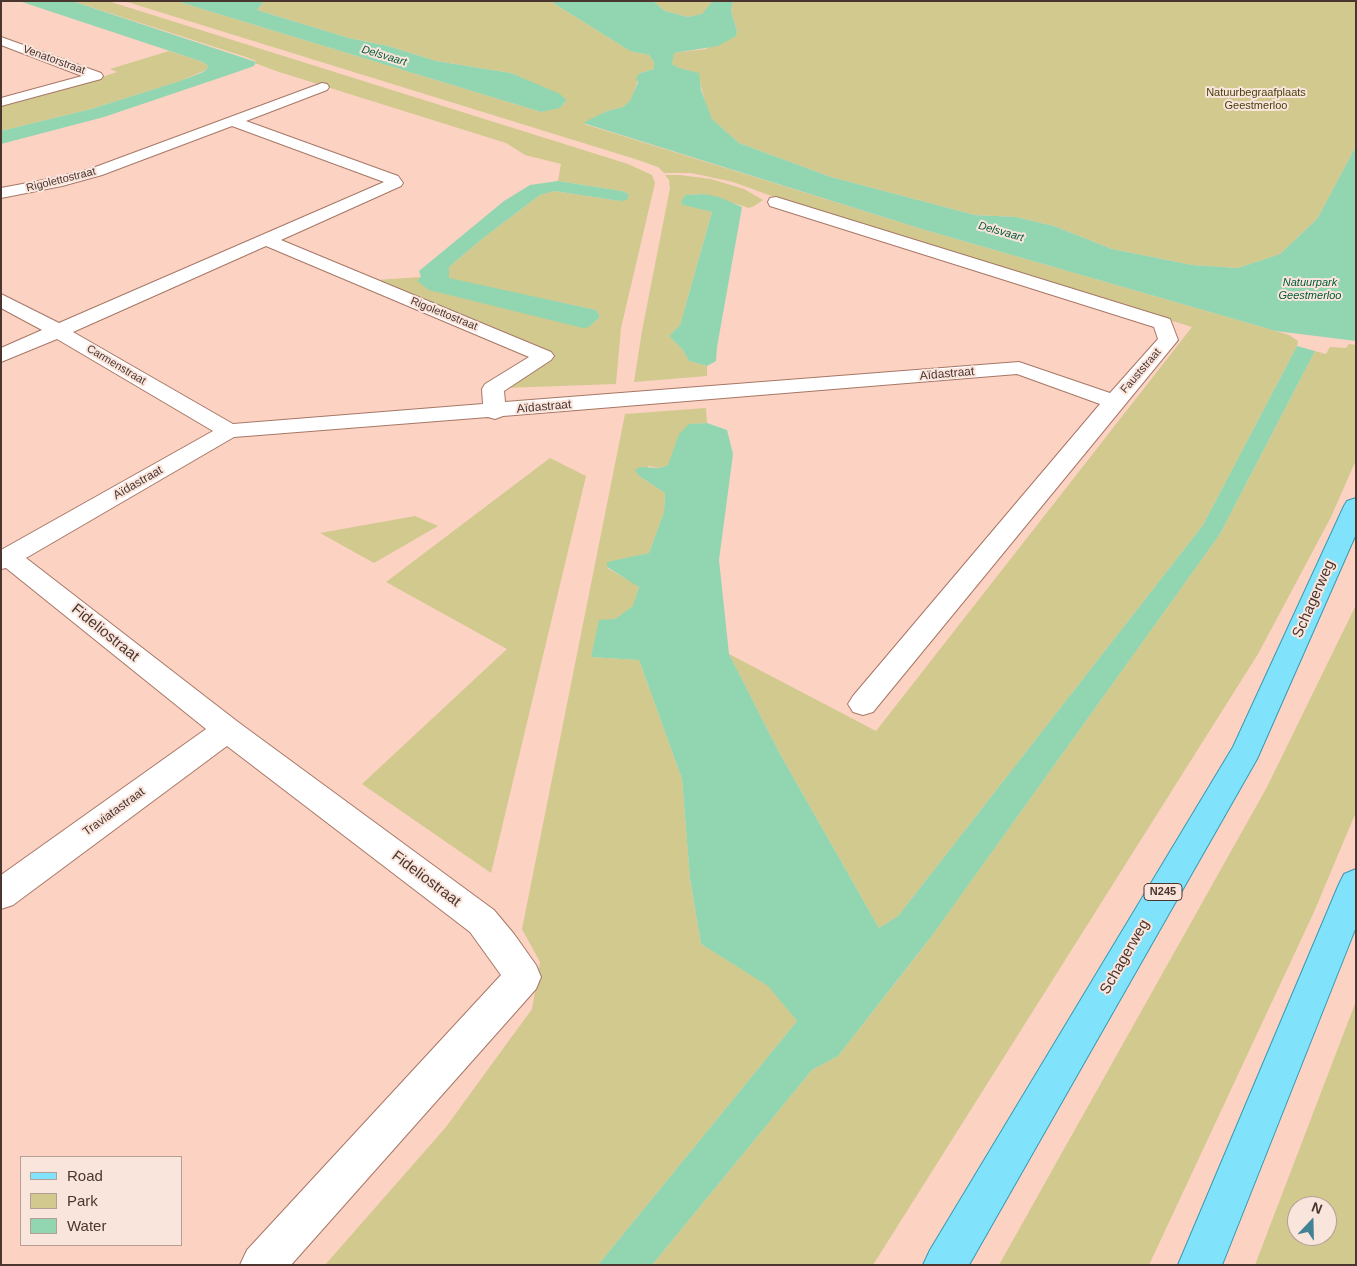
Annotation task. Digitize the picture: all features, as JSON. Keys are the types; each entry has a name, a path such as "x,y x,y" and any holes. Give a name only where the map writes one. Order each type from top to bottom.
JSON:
{"main road":[{"name":"Schagerweg","path":"944,1265 1246,751 1356,506"},
{"path":"1200,1265 1356,884"}],"street":[{"name":"Venatorstraat","path":"1,102 96,76 4,44"},
{"name":"Rigolettostraat","path":"1,193 56,183 96,172 322,87"},
{"path":"1,356 395,183 392,179 233,121"},
{"name":"Fauststraat","path":"776,202 1163,323 1168,340 1114,402 863,704"},
{"name":"Rigolettostraat","path":"266,240 544,356 493,389 496,412"},
{"name":"Carmenstraat","path":"1,300 58,331 229,432"},
{"name":"Aïdastraat","path":"5,559 229,432 496,412 1019,368 1114,402"},
{"name":"Fideliostraat","path":"5,559 227,730 482,921 502,945 523,977 262,1265"},
{"name":"Traviatastraat","path":"1,894 227,730"}],"green space":[{"path":"72,1 108,1 628,164 652,175 655,183 621,328 616,384 504,388 553,355 376,280 421,277 589,327 600,317 596,310 449,279 449,267 540,195 554,191 620,201 629,194 622,191 558,181 561,164 525,155 506,143 276,71 255,63 256,61 246,57"},
{"path":"124,1 176,1 541,112 560,107 565,103 565,98 511,73 436,61 388,46 349,38 257,10 264,1 550,1 630,51 649,55 654,62 654,69 640,73 631,101 623,107 607,111 584,124 925,230 1289,335 1298,341 1297,346 1203,525 898,916 879,928 780,754 729,654 876,731 1192,327 788,202 733,182 691,173 664,173 658,167 635,159"},
{"path":"653,1 713,1 703,14 688,17 665,11"},
{"name":"Natuurbegraafplaats Geestmerloo","path":"733,1 1356,1 1356,146 1317,219 1280,254 1238,268 1192,265 1112,249 1054,226 1016,217 975,215 831,177 739,143 712,119 700,83 672,64 673,53 706,49 737,31 731,11"},
{"path":"169,51 203,62 208,66 206,70 180,81 91,109 1,131 1,104 96,79 117,72 110,69"},
{"path":"665,175 711,179 744,189 763,200 749,208 704,194 685,195 681,204 712,212 680,325 669,336 683,350 689,361 707,366 707,376 634,382 670,188 669,180"},
{"path":"1349,344 1356,345 1356,460 1331,517 1258,654 873,1265 652,1265 812,1070 838,1056 925,945 1220,534 1315,351 1326,354 1330,347 1346,348"},
{"path":"706,408 707,423 689,424 668,465 660,468 649,466 639,476 665,493 664,512 649,553 607,563 607,568 639,586 634,606 615,619 591,657 639,660 682,779 690,879 701,944 769,986 797,1021 598,1265 325,1265 446,1127 532,1009 540,962 522,929 625,414"},
{"path":"550,458 586,476 491,873 362,784 507,649 386,582"},
{"path":"415,516 438,526 374,563 320,533"},
{"path":"1356,605 1356,812 1314,912 1149,1265 999,1265 1267,787"},
{"path":"1356,1001 1355,1265 1255,1265"}],"water":[{"path":"19,1 72,1 256,62 254,66 243,70 104,117 1,144 1,131 91,109 180,81 201,73 208,66 203,62"},
{"name":"Delsvaart","path":"176,1 264,1 257,10 349,38 388,46 436,61 511,73 558,93 566,101 560,108 541,112"},
{"name":"Natuurpark Geestmerloo","path":"550,1 653,1 665,11 688,17 702,14 713,1 733,1 731,11 737,31 736,36 718,46 674,53 672,64 679,68 699,73 701,90 712,119 739,143 831,177 975,215 1016,217 1054,226 1112,249 1192,265 1238,268 1280,254 1317,219 1356,146 1356,341 1276,331 925,230 583,123 607,111 623,107 630,101 638,82 636,78 640,73 654,69 654,62 649,55 630,51"},
{"path":"558,181 622,191 629,194 627,200 620,201 554,191 540,195 449,267 449,278 596,310 600,317 589,327 583,328 429,290 417,281 421,277 419,271 504,201 530,185"},
{"path":"704,194 719,197 742,207 716,361 707,366 689,361 683,350 669,336 680,325 712,212 681,204 685,195"},
{"path":"1297,346 1315,351 1220,534 931,937 838,1056 812,1070 652,1265 598,1265 797,1021 768,986 701,944 690,879 682,779 639,660 591,657 599,620 615,619 633,606 639,587 607,567 607,562 649,553 664,512 665,493 639,476 635,470 640,467 660,468 668,465 679,434 689,424 707,423 727,430 733,454 719,560 729,654 780,754 879,928 898,916 1203,525"}]}
